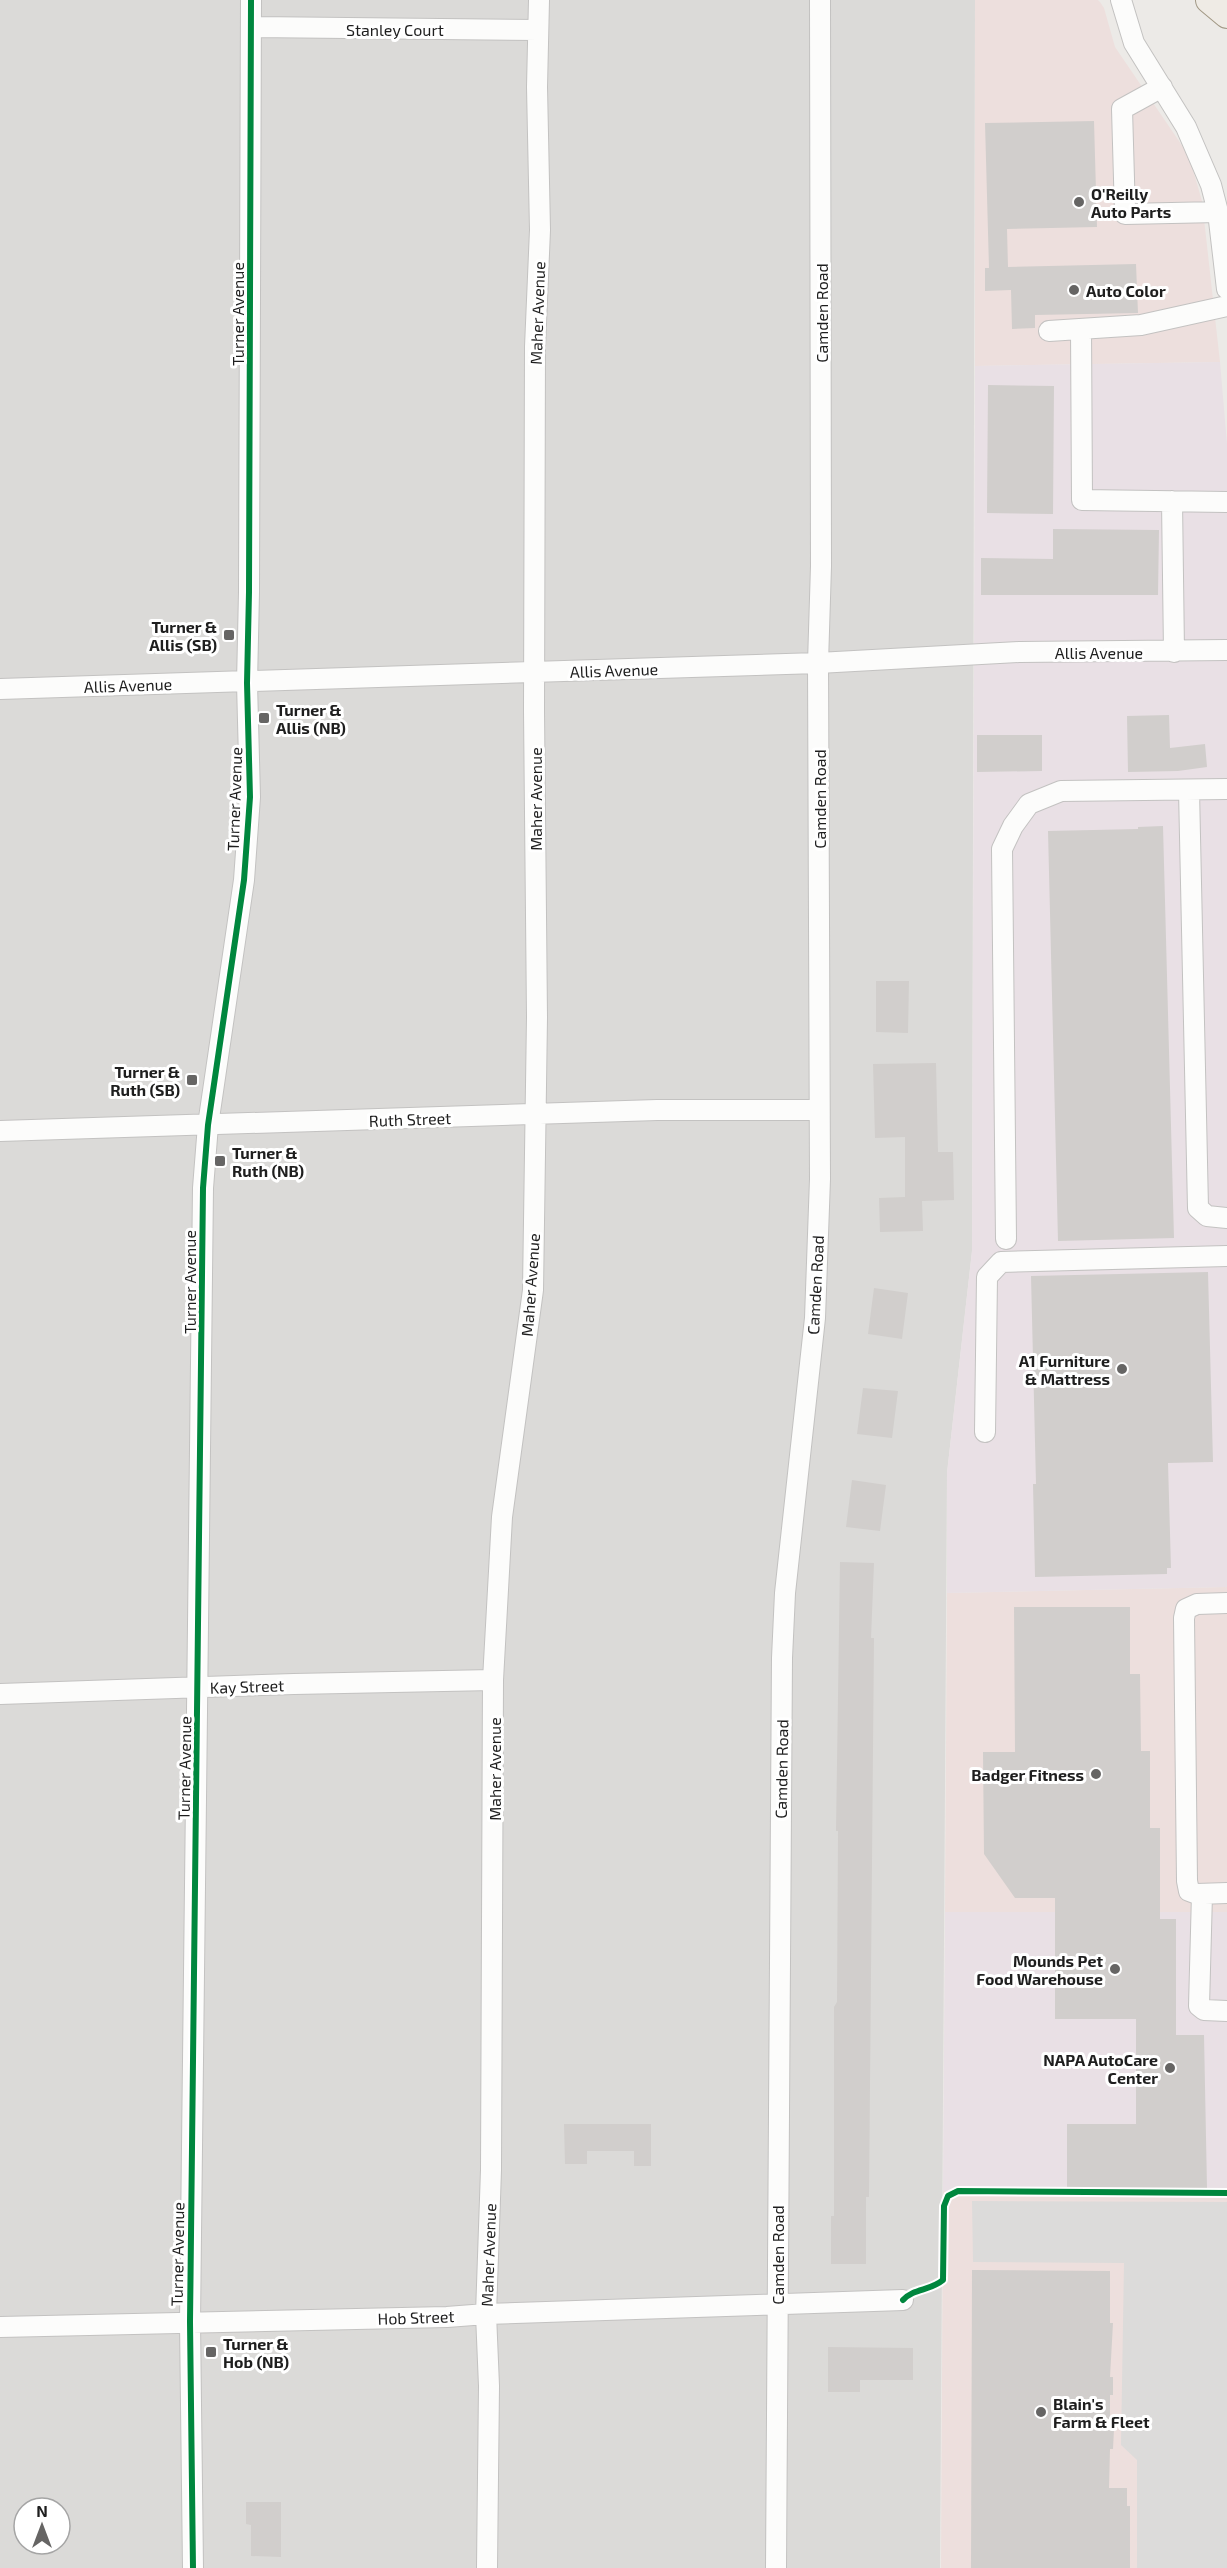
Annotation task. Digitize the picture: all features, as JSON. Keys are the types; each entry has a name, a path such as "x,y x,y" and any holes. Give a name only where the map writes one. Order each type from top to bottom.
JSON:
{"main road":[{"path":"1209,0 1227,15"}],"street":[{"name":"Turner Avenue","path":"193,2568 190,2322 202,1231 208,1125 244,880 250,797 247,683 251,0"},
{"name":"Maher Avenue","path":"487,2568 489,2386 486,2314 491,2170 494,1680 502,1517 533,1290 536,1113 535,358 540,230 539,0"},
{"name":"Camden Road","path":"776,2568 784,1604 815,1318 820,1179 818,663 821,566 820,0"},
{"path":"1120,0 1134,43 1186,127 1211,185 1218,212 1227,289"},
{"name":"Stanley Court","path":"251,27 538,30"},
{"path":"1162,87 1122,109 1125,214 1218,212"},
{"path":"1049,330 1141,325 1227,306"},
{"path":"1081,328 1082,500 1227,501"},
{"path":"1172,501 1174,652"},
{"name":"Allis Avenue","path":"0,689 247,683 818,663 1019,652 1227,651"},
{"path":"1006,1239 1002,849 1013,825 1029,804 1061,791 1227,789"},
{"path":"1189,790 1198,1208 1207,1216 1227,1218"},
{"name":"Ruth Street","path":"0,1131 536,1113 819,1110"},
{"path":"986,1432 987,1276 1001,1262 1227,1256"},
{"path":"1227,1603 1197,1604 1186,1609 1184,1618 1187,1881 1189,1891 1202,1894 1227,1893"},
{"name":"Kay Street","path":"0,1694 494,1680"},
{"path":"1202,1894 1199,2006 1203,2010 1227,2011"},
{"name":"Hob Street","path":"0,2328 447,2318 486,2314 903,2300"}],"path":[{"path":"903,2300 909,2293 934,2288 943,2280 944,2206 948,2196 958,2191 1227,2193"}],"shaded area":[{"path":"0,0 975,0 972,1251 947,1473 940,2568 0,2568"},
{"path":"975,0 1098,0 1100,2 1104,8 1115,47 1183,147 1191,163 1202,201 1220,362 975,366"},
{"path":"1220,362 1227,444 1227,1587 947,1593 947,1473 972,1251 975,366"},
{"path":"1227,1587 1227,1912 945,1912 947,1593"},
{"path":"945,1912 1227,1912 1227,2189 943,2191"},
{"path":"1227,2189 1227,2568 941,2568 943,2191"},
{"path":"972,2201 1227,2202 1227,2568 1137,2568 1137,2460 1121,2445 1124,2263 973,2262"}],"building":[{"path":"1094,121 1097,227 1007,229 1008,267 1136,264 1138,313 1035,315 1035,328 1012,329 1011,290 985,291 985,268 989,268 985,123"},
{"path":"988,385 1054,386 1053,514 987,513"},
{"path":"1053,529 1159,530 1158,595 981,595 981,558 1053,559"},
{"path":"1169,715 1170,748 1205,744 1207,767 1178,771 1128,772 1127,716"},
{"path":"977,735 1042,735 1042,771 977,772"},
{"path":"1163,826 1174,1238 1058,1241 1048,831 1138,829 1138,827"},
{"path":"876,981 909,981 908,1033 876,1032"},
{"path":"936,1063 938,1152 953,1152 954,1200 922,1201 923,1231 880,1232 879,1198 905,1197 905,1137 875,1138 873,1064"},
{"name":"A1 Furniture & Mattress","path":"1208,1272 1213,1462 1168,1463 1171,1568 1167,1568 1167,1574 1035,1577 1033,1484 1036,1484 1031,1276"},
{"path":"874,1288 908,1293 902,1339 868,1334"},
{"path":"863,1388 898,1391 892,1438 857,1434"},
{"path":"852,1480 886,1485 880,1531 846,1527"},
{"path":"840,1562 874,1563 871,1638 874,1638 869,2197 866,2197 866,2264 831,2264 831,2216 834,2216 834,2007 837,2002 838,1831 836,1831"},
{"path":"1014,1607 1130,1607 1130,1674 1140,1674 1141,1751 1150,1751 1150,1828 1160,1828 1160,1919 1176,1919 1176,2035 1204,2035 1207,2188 1067,2188 1067,2124 1136,2124 1136,2019 1055,2019 1055,1898 1015,1898 984,1854 983,1752 1015,1752"},
{"path":"564,2124 651,2124 651,2166 634,2166 634,2151 587,2151 587,2164 565,2164"},
{"name":"Blain's Farm & Fleet","path":"972,2270 1110,2271 1110,2323 1113,2323 1110,2377 1113,2377 1113,2395 1110,2395 1110,2429 1114,2429 1113,2449 1110,2449 1109,2488 1127,2488 1127,2506 1130,2506 1130,2568 971,2568"},
{"path":"828,2347 913,2348 913,2380 860,2380 860,2392 828,2392"},
{"path":"246,2502 281,2502 281,2557 251,2556 251,2525 246,2524"}],"cycle path":[{"path":"193,2568 190,2322 203,1188 208,1125 244,880 250,797 247,683 251,0"},
{"path":"903,2300 912,2293 943,2280 944,2206 948,2196 958,2191 1227,2193"}],"place":[{"name":"O'Reilly Auto Parts","path":"1079,202"},
{"name":"Auto Color","path":"1074,290"},
{"name":"Turner & Allis (SB)","path":"229,635"},
{"name":"Turner & Allis (NB)","path":"264,718"},
{"name":"Turner & Ruth (SB)","path":"192,1080"},
{"name":"Turner & Ruth (NB)","path":"220,1161"},
{"name":"A1 Furniture & Mattress","path":"1122,1369"},
{"name":"Badger Fitness","path":"1096,1774"},
{"name":"Mounds Pet Food Warehouse","path":"1115,1969"},
{"name":"NAPA AutoCare Center","path":"1170,2068"},
{"name":"Turner & Hob (NB)","path":"211,2352"},
{"name":"Blain's Farm & Fleet","path":"1041,2412"}]}
